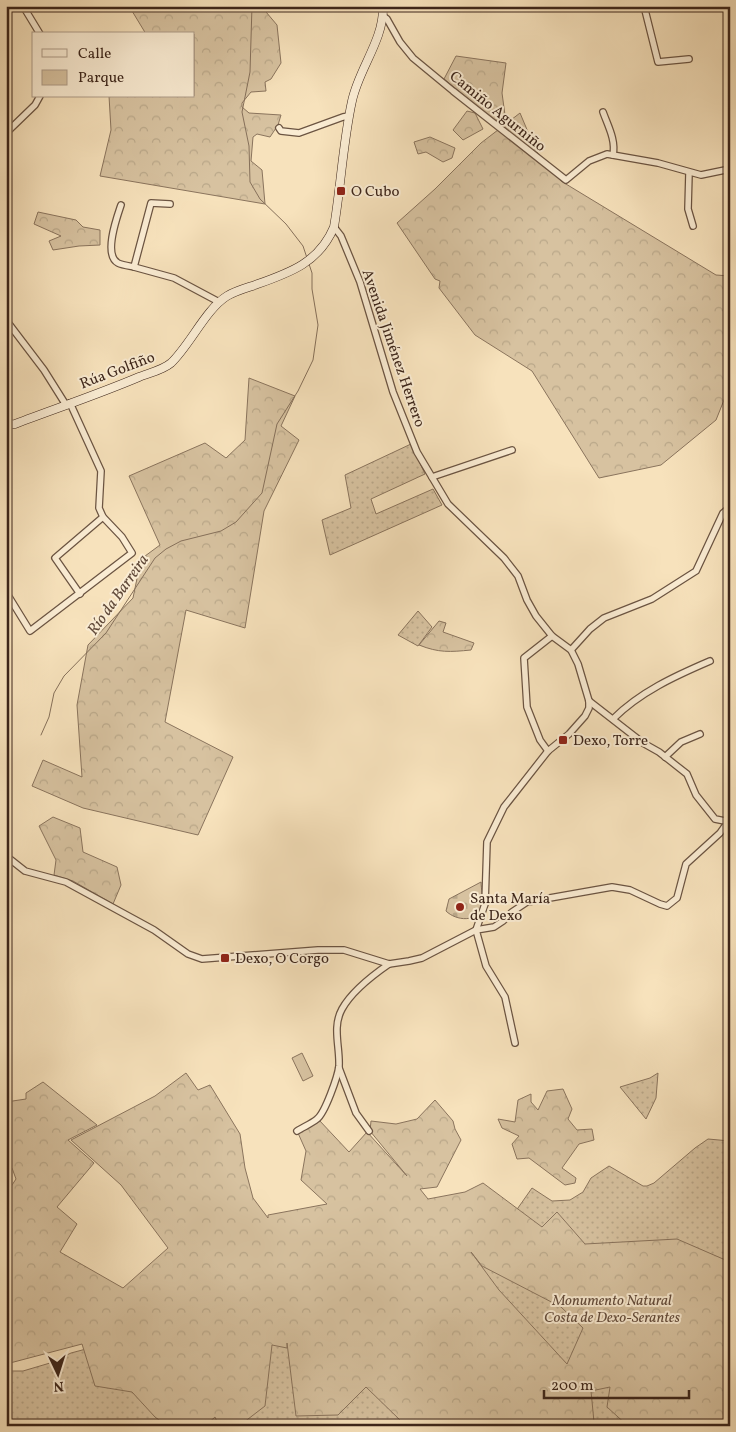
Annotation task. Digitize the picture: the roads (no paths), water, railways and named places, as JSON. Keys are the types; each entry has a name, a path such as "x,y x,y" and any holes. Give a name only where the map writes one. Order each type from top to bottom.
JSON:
{"main road":[{"path":"334,226 353,99 379,32 383,16 383,6"},
{"name":"Rúa Golfiño","path":"6,425 15,424 169,364 184,348 219,302 228,296 286,274 306,264 329,238 334,226"}],"street":[{"path":"23,6 39,32"},
{"path":"644,6 658,62 689,59"},
{"name":"Camiño Agurniño","path":"383,16 387,19 400,42 413,58 566,180 589,161 607,154 658,163 701,175 730,169"},
{"path":"6,133 35,105 39,98"},
{"path":"603,112 613,138 613,155"},
{"path":"279,128 282,131 299,133 343,116 350,116"},
{"path":"690,173 688,209 693,226"},
{"path":"134,267 151,203 170,204"},
{"path":"121,205 114,224 111,251 114,260 118,263 174,278 219,302"},
{"name":"Avenida Jiménez Herrero","path":"334,226 341,236 360,282 384,364 417,452 448,504 504,558 518,576 527,600 536,616 552,636 570,650 578,664 589,701"},
{"path":"6,320 39,362 68,404 101,471 99,508 103,517 122,537 132,553 30,631 6,592"},
{"path":"432,477 512,450"},
{"path":"570,650 590,629 604,618 652,599 696,572 723,513 730,507"},
{"path":"80,594 55,558 103,517"},
{"path":"548,751 540,740 527,707 524,658 552,636"},
{"path":"613,719 636,699 682,673 710,661"},
{"path":"515,1043 505,997 486,966 476,930 485,904 488,842 504,807 548,751 569,734 585,716 589,708 589,701"},
{"path":"6,856 25,871 66,882 154,930 188,954 202,959 318,950 344,950 390,964 422,958 476,930 494,927 527,902 612,887 630,890 667,906 677,898 686,864 720,833 728,822 715,819 696,795 688,774 643,743 589,701"},
{"path":"665,757 681,742 700,734"},
{"path":"368,1131 356,1113 339,1068 337,1028 342,1009 357,990 390,964"},
{"path":"297,1131 319,1118 339,1068"}],"waterway":[{"name":"Río da Barreira","path":"252,6 250,72 242,112 249,146 250,182 260,199 286,224 303,246 307,258"},
{"name":"Río da Barreira","path":"41,735 49,717 54,693 64,676 106,633 155,558 166,549 181,541 221,531 236,522 262,493 277,424 298,391 313,360 318,325 312,289 312,273 309,264"}],"place":[{"name":"O Cubo","path":"341,191"},
{"name":"Dexo, Torre","path":"563,740"},
{"name":"Santa María de Dexo","path":"460,907"},
{"name":"Dexo, O Corgo","path":"225,958"}],"park label":[{"name":"Monumento Natural Costa de Dexo-Serantes","path":"612,1308"}]}
